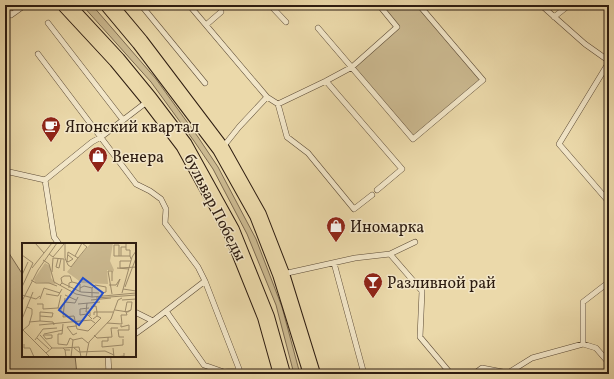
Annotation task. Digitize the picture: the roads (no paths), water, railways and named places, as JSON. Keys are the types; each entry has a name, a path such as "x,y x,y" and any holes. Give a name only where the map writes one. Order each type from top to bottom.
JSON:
{"main road":[{"name":"бульвар Победы","path":"66,5 117,60 184,145 231,230 266,317 282,374"},
{"name":"бульвар Победы","path":"109,5 140,42 222,149 258,216 281,274 312,374"}],"lane":[{"path":"5,7 12,15 25,5"},
{"path":"141,5 205,83"},
{"path":"189,5 268,97 278,104 287,137 308,153 354,209 372,195"},
{"path":"270,5 286,22"},
{"path":"278,104 352,67 397,27 378,5"},
{"path":"318,28 413,139 483,80 419,5"},
{"path":"540,5 585,44 609,62 559,144 609,202"},
{"path":"554,17 568,6"},
{"path":"206,25 221,12"},
{"path":"48,23 123,120"},
{"path":"38,54 136,184 150,191 161,199 166,210 165,223 198,267 241,372 224,372 204,365 166,311"},
{"path":"326,81 402,169 377,190"},
{"path":"222,149 239,127 268,97"},
{"path":"45,180 149,99"},
{"path":"5,171 45,180"},
{"path":"45,180 54,237 58,243"},
{"path":"281,274 354,258 390,254 415,242"},
{"path":"390,254 422,290 420,337 451,374"},
{"path":"334,263 364,374"},
{"path":"136,333 205,281"},
{"path":"583,344 583,302 605,284 609,286"},
{"path":"136,312 153,321"},
{"path":"474,374 482,368 508,373 532,358 583,344 596,348 609,363"},
{"path":"108,357 109,374"}],"place":[{"name":"Японский квартал","path":"51,143"},
{"name":"Венера","path":"98,173"},
{"name":"Иномарка","path":"336,243"},
{"name":"Разливной рай","path":"373,299"}]}
